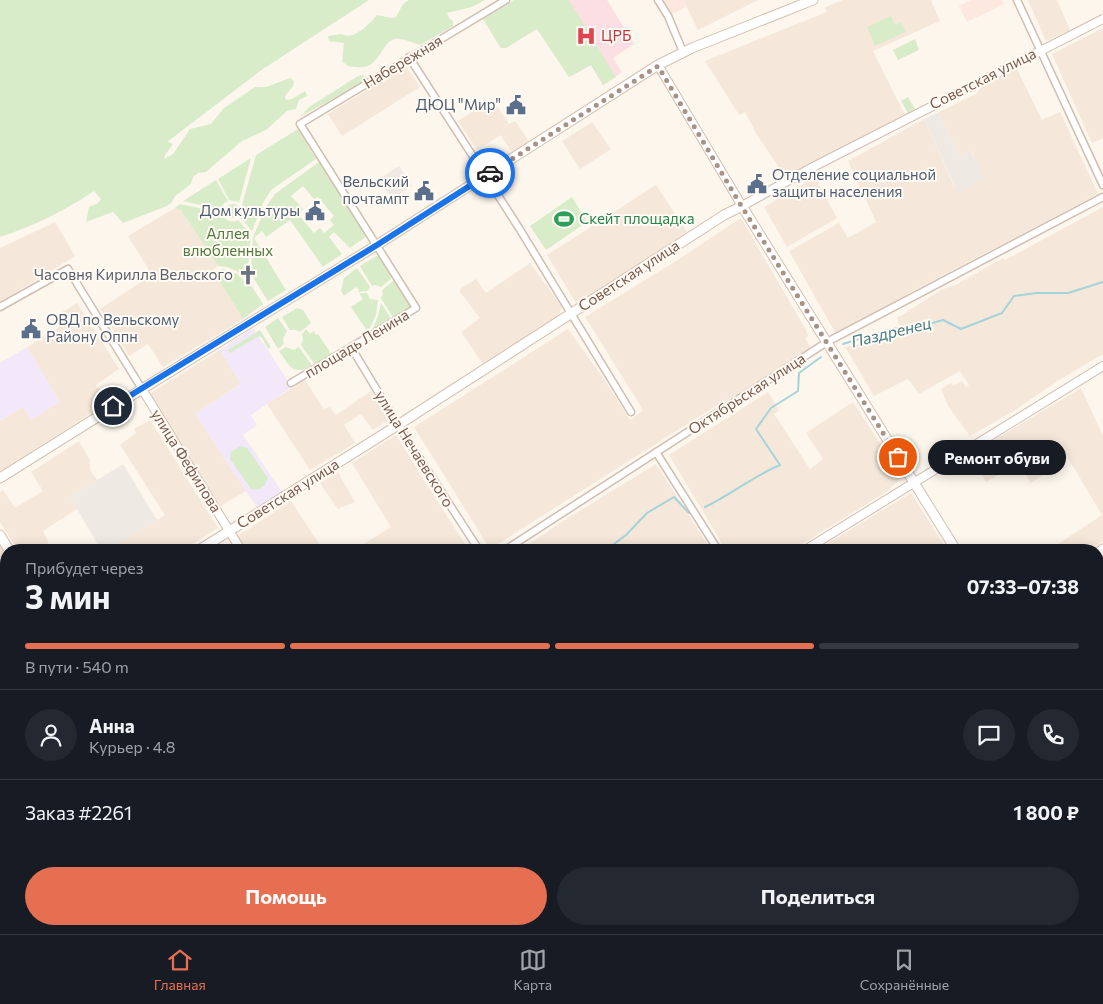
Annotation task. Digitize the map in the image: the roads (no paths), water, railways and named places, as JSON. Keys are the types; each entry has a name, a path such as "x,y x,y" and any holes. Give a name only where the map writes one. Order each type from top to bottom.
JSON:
{"main road":[{"path":"0,478 377,245 658,66 683,52 813,0"},
{"path":"742,206 952,544"},
{"name":"Советская улица","path":"208,544 398,425 724,215 742,206"}],"street":[{"name":"Набережная","path":"300,124 506,0"},
{"path":"658,0 668,16 683,52"},
{"path":"1017,0 1103,185"},
{"name":"Советская улица","path":"742,206 1103,18"},
{"path":"410,57 572,313 631,412"},
{"path":"658,66 742,206"},
{"name":"площадь Ленина","path":"291,383 416,308 300,124"},
{"name":"Октябрьская улица","path":"514,544 827,342 1103,197"},
{"name":"улица Фефилова","path":"0,307 68,269 237,544"},
{"name":"улица Нечаевского","path":"351,347 398,425 475,544"},
{"path":"815,544 1103,366"},
{"path":"656,452 714,544"}],"waterway":[{"name":"Паздренец","path":"843,344 891,329 922,326 943,320 961,329 1002,313 1014,296 1037,293 1068,293 1103,282"},
{"name":"Паздренец","path":"705,507 780,465 756,429 771,408 798,391 799,373 821,357"},
{"name":"Паздренец","path":"614,544 626,535 647,513 674,497 689,513"}],"place":[{"name":"ЦРБ","path":"586,36"},
{"name":"ДЮЦ \"Мир\"","path":"516,105"},
{"name":"Отделение социальной защиты населения","path":"757,184"},
{"name":"Вельский почтампт","path":"424,191"},
{"name":"Дом культуры","path":"315,211"},
{"name":"Скейт площадка","path":"564,219"},
{"name":"Часовня Кирилла Вельского","path":"248,275"},
{"name":"ОВД по Вельскому Району Оппн","path":"31,329"},
{"name":"Ремонт обуви","path":"898,457"}],"park label":[{"name":"Аллея влюбленных","path":"228,242"}]}
